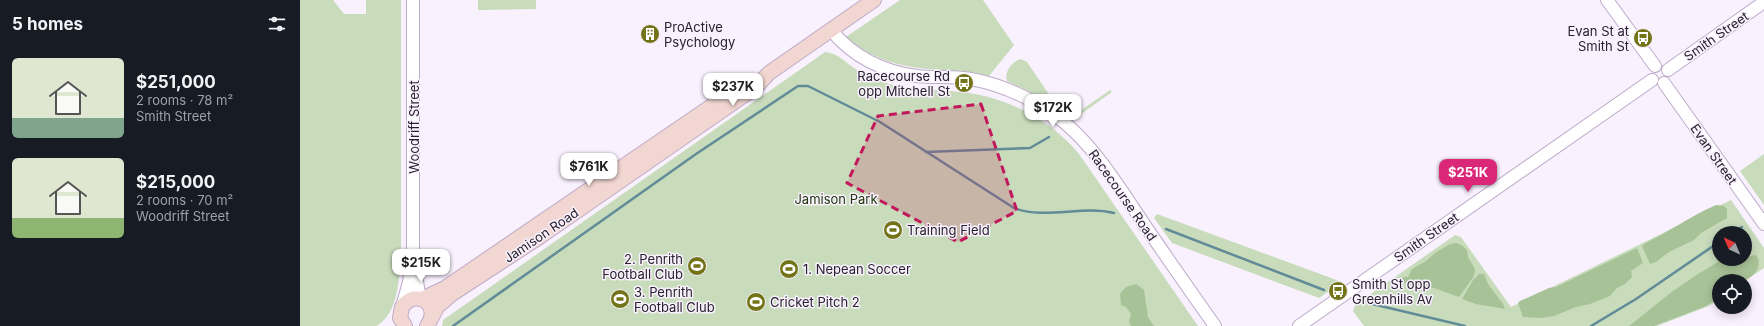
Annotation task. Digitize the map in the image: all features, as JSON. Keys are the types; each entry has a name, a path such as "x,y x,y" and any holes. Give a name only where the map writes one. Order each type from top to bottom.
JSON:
{"main road":[{"name":"Jamison Road","path":"430,321 437,307 452,294 541,236 756,87 769,73 874,0"},
{"name":"Jamison Road","path":"402,316 410,299 421,299 445,288 752,79 769,73"},
{"path":"421,299 430,306 430,321"},
{"path":"390,326 402,316"}],"street":[{"name":"Woodriff Street","path":"413,0 413,253 416,282 421,299"},
{"path":"1607,0 1655,66"},
{"name":"Smith Street","path":"1668,70 1764,2"},
{"name":"Racecourse Road","path":"831,30 840,41 851,50 873,63 892,71 917,76 962,78 991,84 1034,102 1062,120 1089,147 1215,326"},
{"path":"1661,65 1668,70 1668,79 1664,83 1659,84 1652,80 1650,74 1655,66 1661,65"},
{"name":"Smith Street","path":"1299,326 1652,80"},
{"name":"Evan Street","path":"1664,83 1764,224"},
{"name":"Woodriff Street","path":"402,316 413,253"}],"highlighted area":[{"path":"981,104 1017,211 958,242 847,183 878,116"}],"green space":[{"path":"300,0 333,0 344,14 366,14 366,0 401,0 401,258 398,286 393,305 389,314 376,326 300,326"},
{"path":"478,0 536,0 536,9 478,10"},
{"path":"900,0 983,0 1014,45 989,76 913,67 884,60 854,44 846,37"},
{"name":"Jamison Park","path":"825,52 834,54 857,70 877,80 890,84 916,89 977,94 994,98 1026,111 1054,130 1079,154 1198,326 442,326 443,320"},
{"path":"1021,59 1027,62 1055,103 1058,102 1065,108 1077,107 1080,111 1110,90 1112,92 1078,116 1071,117 1045,99 1007,81 1006,78 1010,67 1012,64"},
{"path":"1764,154 1764,205 1740,171"},
{"path":"1731,200 1749,226 1712,226 1712,266 1752,266 1752,231 1764,248 1764,268 1752,276 1752,274 1712,274 1712,304 1657,326 1364,326 1353,311 1355,305 1455,235 1461,237 1511,307"},
{"path":"1716,205 1724,206 1727,209 1727,218 1701,233 1694,240 1669,252 1656,262 1650,264 1642,246"},
{"path":"1157,214 1342,282 1319,298 1172,243 1154,218"},
{"path":"1457,243 1467,250 1468,257 1475,269 1474,276 1459,297 1434,288 1399,282 1404,277 1408,277 1412,269 1426,261 1435,253 1450,244"},
{"path":"1637,248 1643,263 1631,271 1632,277 1625,284 1617,288 1610,296 1554,316 1540,318 1523,317 1518,303 1520,301 1549,288 1556,287"},
{"path":"1756,255 1759,263 1756,271 1752,276 1752,274 1712,274 1712,302 1704,307 1654,326 1629,326 1673,291 1712,266 1752,266 1752,256"},
{"path":"1479,274 1484,274 1488,284 1505,309 1476,304 1462,299 1473,280"},
{"path":"1136,284 1144,290 1148,317 1154,326 1131,326 1129,322 1131,314 1126,307 1121,305 1120,294 1126,287"}],"waterway":[{"path":"453,326 696,154 798,86 808,86 880,122 1014,208 1038,213 1089,211 1114,213"},
{"path":"926,152 1030,148 1049,137"},
{"path":"1166,229 1324,290"},
{"path":"1591,326 1636,299 1712,247"},
{"path":"1368,303 1465,326"}],"place":[{"name":"ProActive Psychology","path":"650,34"},
{"name":"Evan St at Smith St","path":"1643,38"},
{"name":"Racecourse Rd opp Mitchell St","path":"964,83"},
{"name":"Training Field","path":"893,230"},
{"name":"2. Penrith Football Club","path":"697,266"},
{"name":"1. Nepean Soccer","path":"789,269"},
{"name":"Smith St opp Greenhills Av","path":"1338,291"},
{"name":"3. Penrith Football Club","path":"620,299"},
{"name":"Cricket Pitch 2","path":"756,302"}]}
